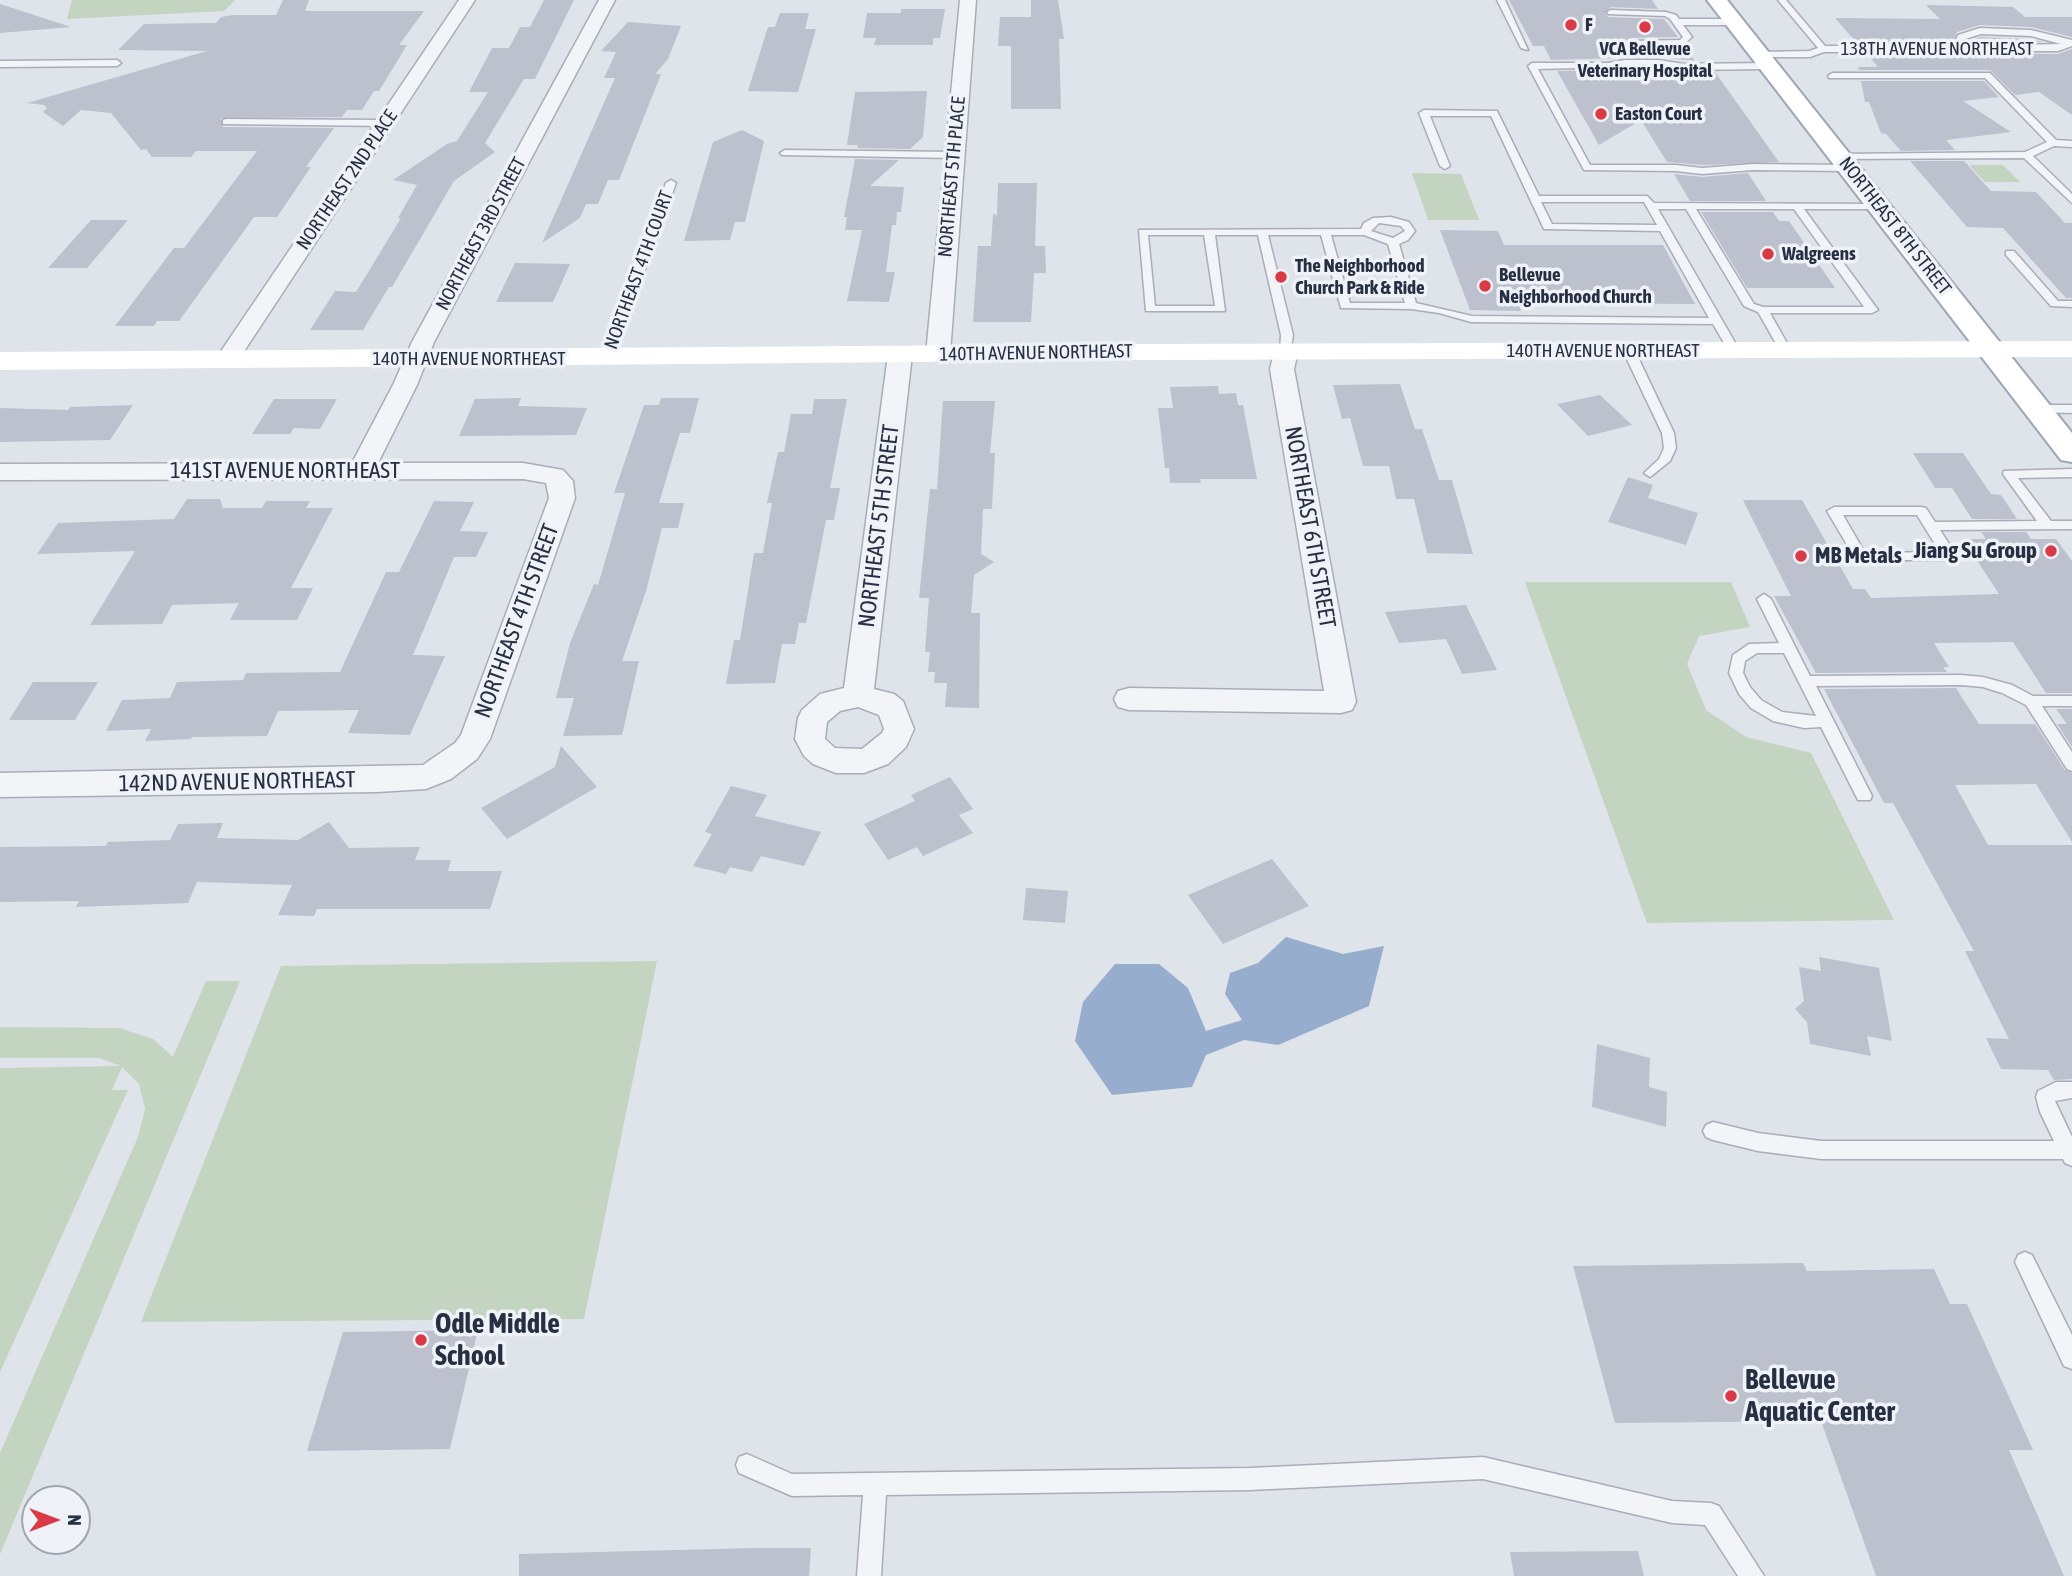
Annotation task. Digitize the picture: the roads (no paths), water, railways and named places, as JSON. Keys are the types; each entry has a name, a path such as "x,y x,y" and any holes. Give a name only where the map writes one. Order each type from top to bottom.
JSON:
{"street":[{"name":"NORTHEAST 2ND PLACE","path":"227,360 467,0"},
{"name":"NORTHEAST 3RD STREET","path":"361,471 415,360 607,0"},
{"name":"NORTHEAST 5TH PLACE","path":"938,354 968,0"},
{"name":"NORTHEAST 8TH STREET","path":"1717,0 2072,453"},
{"name":"140TH AVENUE NORTHEAST","path":"0,361 2072,349"},
{"name":"NORTHEAST 6TH STREET","path":"1129,699 1341,702 1282,369 1286,352"},
{"name":"NORTHEAST 5TH STREET","path":"858,696 900,355"},
{"name":"141ST AVENUE NORTHEAST","path":"0,472 542,472 560,481 562,488"},
{"name":"NORTHEAST 4TH STREET","path":"466,751 475,739 562,498 562,488"},
{"name":"142ND AVENUE NORTHEAST","path":"0,785 409,779 426,777 440,771 466,751"}],"lane":[{"path":"1501,0 1525,48"},
{"path":"1782,0 1823,49"},
{"path":"1611,12 1660,12 1673,17 1688,37 1682,43 1634,43"},
{"path":"1677,22 1734,22"},
{"path":"1965,48 1959,43 1961,37 1979,32 2031,33 2070,43"},
{"name":"138TH AVENUE NORTHEAST","path":"1844,163 1702,171 1676,168 1587,168 1532,66 1658,63 1684,67 1765,61 1810,54 1823,49 2058,48 2070,43"},
{"path":"0,64 117,63"},
{"path":"1832,76 1987,75 2053,143"},
{"path":"1445,166 1424,113 1494,113 1548,227 1663,228"},
{"path":"226,122 385,122"},
{"path":"1844,163 2027,155 2053,143 2072,144"},
{"path":"785,153 954,155"},
{"path":"2027,155 2072,200"},
{"name":"NORTHEAST 4TH COURT","path":"607,358 671,183"},
{"path":"1535,199 1647,199 1735,352"},
{"path":"1651,206 1878,206"},
{"path":"1689,206 1750,306 1762,310 1872,310 1797,206"},
{"path":"1209,232 1221,309 1150,309 1143,232 1209,232 1262,232 1325,232 1365,232 1393,242 1405,238 1410,231 1405,224 1377,220 1368,225 1365,232"},
{"path":"1262,232 1287,335 1286,352"},
{"path":"1325,232 1345,306 1411,306 1440,310 1471,319 1717,321"},
{"path":"1393,242 1411,306"},
{"path":"2010,253 2055,304 2072,304"},
{"path":"1762,310 1787,352"},
{"path":"1629,351 1668,433 1670,448 1664,461 1650,473"},
{"path":"2038,409 2072,409"},
{"path":"2047,525 2009,474 2072,473"},
{"path":"1834,511 1921,511 1931,526 1950,556 1861,557 1834,511"},
{"path":"1931,526 2072,525"},
{"path":"1764,599 1864,796"},
{"path":"1789,648 1754,648 1738,659 1736,673 1744,690 1756,704 1778,717 1804,722 1826,721"},
{"path":"1806,681 1972,681 2007,689 2031,701 2072,701"},
{"path":"2031,701 2072,765"},
{"path":"1713,1131 1758,1142 1822,1150 2070,1153 2049,1112 2045,1097 2056,1090 2072,1090"},
{"path":"2025,1262 2072,1359"},
{"path":"747,1465 792,1485 1250,1479 1483,1468 1672,1512 1712,1514 1752,1576"},
{"path":"869,1576 875,1484"}],"water":[{"path":"1286,937 1343,954 1384,946 1369,1006 1278,1045 1244,1040 1206,1055 1192,1087 1112,1095 1075,1041 1083,1002 1115,964 1159,964 1188,988 1206,1031 1242,1020 1225,994 1230,973 1258,963"}],"place":[{"name":"F","path":"1571,25"},
{"name":"VCA Bellevue Veterinary Hospital","path":"1645,27"},
{"name":"Easton Court","path":"1601,114"},
{"name":"Walgreens","path":"1768,254"},
{"name":"The Neighborhood Church Park & Ride","path":"1281,277"},
{"name":"Bellevue Neighborhood Church","path":"1485,286"},
{"name":"Jiang Su Group","path":"2051,551"},
{"name":"MB Metals","path":"1801,556"},
{"name":"Odle Middle School","path":"421,1340"},
{"name":"Bellevue Aquatic Center","path":"1731,1396"}]}
